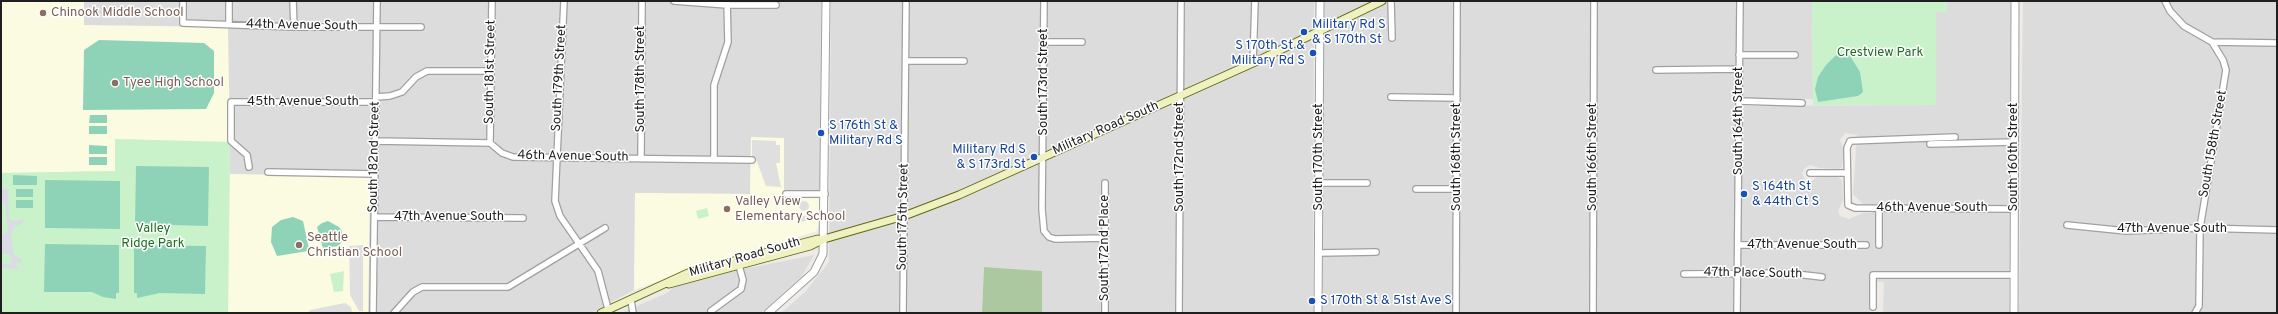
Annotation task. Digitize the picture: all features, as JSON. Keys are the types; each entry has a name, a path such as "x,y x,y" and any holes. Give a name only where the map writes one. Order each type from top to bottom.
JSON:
{"main road":[{"name":"Military Road South","path":"601,313 669,284 688,273 739,263 814,239 824,238 904,216 960,195 1253,63 1382,1"}],"street":[{"name":"44th Avenue South","path":"183,1 183,23 294,27 421,28"},
{"path":"229,1 229,24"},
{"path":"293,1 294,27"},
{"name":"South 182nd Street","path":"374,313 377,1"},
{"name":"South 181st Street","path":"490,143 492,1"},
{"name":"South 179th Street","path":"564,1 556,156 557,209 579,245 586,252 598,271 608,309"},
{"name":"South 178th Street","path":"641,158 642,1"},
{"path":"674,1 776,5"},
{"path":"768,313 814,272 823,254 825,194 826,1"},
{"name":"South 175th Street","path":"903,313 906,1"},
{"name":"South 173rd Street","path":"1044,1 1044,158 1042,225 1046,234 1055,239 1105,238"},
{"name":"South 172nd Street","path":"1179,313 1181,1"},
{"path":"1253,63 1254,1"},
{"name":"South 170th Street","path":"1318,313 1320,1"},
{"path":"1391,1 1392,38"},
{"name":"South 168th Street","path":"1456,313 1457,1"},
{"name":"South 166th Street","path":"1593,313 1594,1"},
{"name":"South 164th Street","path":"1737,313 1740,1"},
{"name":"South 160th Street","path":"2014,313 2013,209 2015,1"},
{"name":"South 158th Street","path":"2165,1 2170,11 2184,26 2212,42 2223,60 2226,78 2200,228 2199,306 2195,313"},
{"path":"714,158 714,85 728,42 727,3"},
{"path":"1044,42 1082,42"},
{"path":"2212,42 2277,43"},
{"path":"1739,55 1795,55"},
{"path":"906,61 964,61"},
{"path":"1656,70 1739,69"},
{"name":"45th Avenue South","path":"249,167 247,155 231,141 231,102 376,99 402,92 421,73 427,71 491,71"},
{"path":"1391,97 1457,98"},
{"path":"1739,101 1802,103"},
{"path":"1810,173 1846,173 1848,142 1856,139 1955,137"},
{"path":"375,141 490,143"},
{"path":"1930,144 2014,142"},
{"name":"46th Avenue South","path":"490,143 502,153 513,157 556,156 714,158 752,160"},
{"path":"268,172 375,174"},
{"name":"46th Avenue South","path":"1846,173 1847,202 1851,207 2013,209"},
{"name":"South 172nd Place","path":"1105,183 1105,313"},
{"path":"1319,183 1367,183"},
{"path":"1416,189 1457,188"},
{"path":"786,194 825,194"},
{"path":"1878,245 1879,208"},
{"name":"47th Avenue South","path":"374,217 523,218"},
{"name":"47th Avenue South","path":"2067,225 2126,230 2200,228 2277,230"},
{"path":"394,313 413,292 422,286 508,287 605,228"},
{"name":"47th Avenue South","path":"1738,245 1866,245"},
{"path":"1319,253 1376,252"},
{"path":"711,311 741,289 743,280 739,263"},
{"name":"47th Place South","path":"1684,274 1787,273 1822,276"},
{"path":"1873,307 1873,275 2014,275"},
{"path":"631,300 633,313"}],"shaded area":[{"name":"Tyee High School","path":"1,1 84,1 84,25 228,27 230,142 115,140 115,171 1,173"},
{"path":"84,1 821,1 820,195 784,195 751,138 750,194 636,193 634,290 591,313 368,313 370,177 230,174 230,142 84,25"},
{"path":"831,1 1314,1 1313,313 1042,313 1042,271 984,267 982,313 781,313 805,292 829,262"},
{"path":"1322,1 1736,1 1737,313 1321,313"},
{"path":"1744,1 1812,1 1813,99 1743,98"},
{"path":"1947,1 2012,1 2009,313 1883,313 1884,282 1871,281 1870,313 1739,313 1741,106 1936,105 1936,12 1947,12","holes":["1845,133 1857,135 1853,194 1872,213 1863,213 1849,219 1840,216 1838,211 1843,200 1842,180 1838,177 1817,177 1812,181 1806,181 1802,173 1805,168 1810,165 1819,168 1839,169 1842,167 1844,151 1840,140"]},
{"path":"2023,1 2277,1 2277,313 2019,313"},
{"name":"Valley View Elementary School","path":"751,137 784,138 784,195 820,195 819,222 817,231 683,272 634,290 635,193 750,194"},
{"path":"752,140 776,141 776,145 780,145 780,163 776,163 781,187 766,186 756,159 752,158"},
{"name":"Seattle Christian School","path":"230,174 370,177 368,313 228,313"},
{"path":"1,189 8,189 9,219 16,221 23,219 23,223 14,227 11,234 14,255 22,260 21,263 16,263 18,269 1,268 1,264 12,263 10,254 1,254 1,235 7,232 8,229 5,203 1,203"},
{"path":"802,201 806,201 809,206 806,211 802,211 799,208 799,204"},
{"path":"812,214 813,219 800,222 799,217"},
{"path":"363,245 363,311 359,311 350,295 349,246"},
{"path":"814,255 802,276 761,313 621,313 667,293 679,282"},
{"path":"345,303 351,307 352,313 308,313 310,310"}],"green space":[{"name":"Crestview Park","path":"1812,1 1947,1 1947,12 1936,12 1936,105 1813,105"},
{"path":"99,40 204,43 214,51 214,93 206,109 83,110 84,50"},
{"path":"1847,51 1860,72 1863,92 1858,96 1818,102 1815,89 1818,77 1826,65 1835,56"},
{"path":"90,115 107,115 107,123 89,123"},
{"path":"89,126 107,126 107,134 89,134"},
{"name":"Valley Ridge Park","path":"115,139 230,142 228,313 1,313 1,173 115,171"},
{"path":"89,145 107,146 107,154 89,154"},
{"path":"89,157 107,157 107,165 89,165"},
{"path":"136,166 209,167 208,226 135,224"},
{"path":"13,175 37,176 37,185 13,185"},
{"path":"45,180 120,181 120,229 45,228"},
{"path":"16,189 33,189 33,197 16,197"},
{"path":"16,200 33,200 33,208 16,208"},
{"path":"707,208 709,216 698,219 696,211"},
{"path":"293,217 303,221 309,249 308,251 277,256 271,242 272,227 281,220"},
{"path":"328,221 339,227 342,231 342,241 339,246 323,248 317,227"},
{"path":"45,244 119,245 119,293 116,293 116,299 103,297 92,292 44,292"},
{"path":"134,245 206,246 205,294 160,293 137,298 137,293 134,293"},
{"path":"984,267 1042,271 1042,313 982,313"},
{"path":"344,271 343,291 334,292 330,274"}],"place":[{"name":"Chinook Middle School","path":"43,13"},
{"name":"Military Rd S & S 170th St","path":"1304,32"},
{"name":"S 170th St & Military Rd S","path":"1313,53"},
{"name":"Tyee High School","path":"115,83"},
{"name":"S 176th St & Military Rd S","path":"821,133"},
{"name":"Military Rd S & S 173rd St","path":"1034,157"},
{"name":"S 164th St & 44th Ct S","path":"1744,194"},
{"name":"Valley View Elementary School","path":"727,209"},
{"name":"Seattle Christian School","path":"299,245"},
{"name":"S 170th St & 51st Ave S","path":"1312,301"}]}
